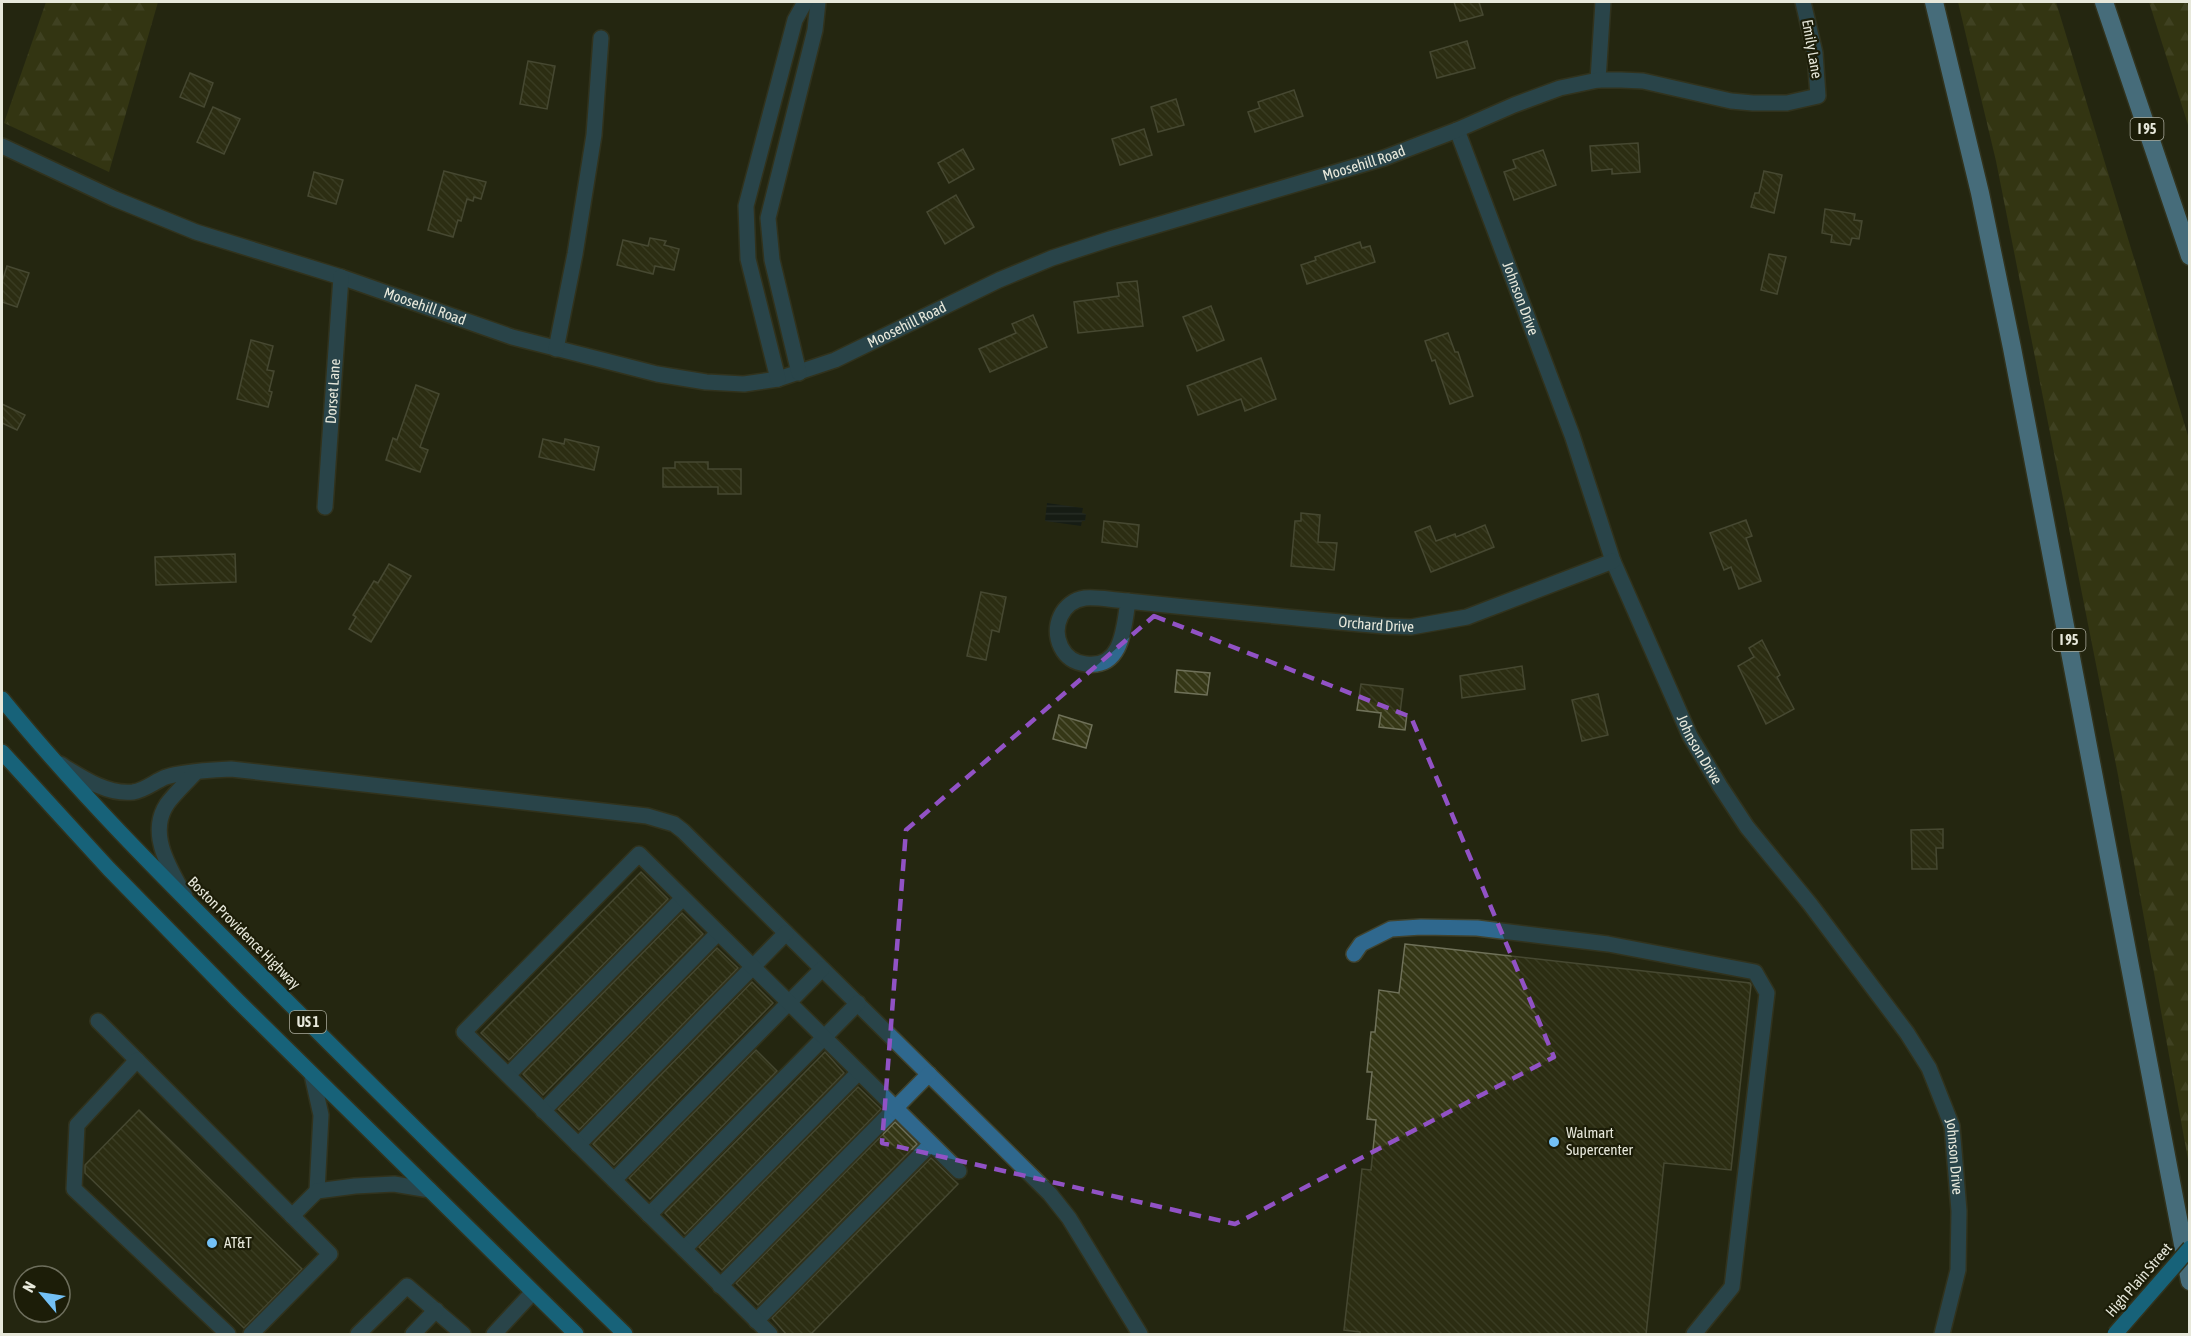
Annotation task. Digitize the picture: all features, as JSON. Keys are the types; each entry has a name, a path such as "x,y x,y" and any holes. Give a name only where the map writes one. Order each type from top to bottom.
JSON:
{"highway":[{"name":"I 95","path":"1934,2 1980,193 2019,380 2190,1281"},
{"name":"I 95","path":"2104,2 2190,256"}],"main road":[{"name":"Boston Providence Highway","path":"2,699 56,762 188,902 625,1335"},
{"name":"US 1","path":"2,752 109,869 312,1075 576,1335"},
{"name":"High Plain Street","path":"2115,1335 2190,1248"}],"street":[{"path":"778,379 748,259 746,206 795,20 805,2"},
{"path":"800,373 772,260 768,218 815,30 818,2"},
{"path":"1598,80 1604,2"},
{"name":"Emily Lane","path":"1803,2 1815,54 1818,96"},
{"path":"556,349 575,254 594,135 601,38"},
{"name":"Moosehill Road","path":"2,146 80,183 213,238 341,277 487,329 657,374 705,382 744,384 778,379 835,360 999,280 1043,262 1110,239 1384,158 1540,95 1598,80 1643,81 1753,104 1787,103 1818,96"},
{"name":"Johnson Drive","path":"1457,130 1572,435 1613,561 1690,736 1747,827 1810,904 1906,1033 1929,1068 1952,1126 1959,1211 1958,1270 1942,1335"},
{"name":"Dorset Lane","path":"325,507 341,277"},
{"name":"Orchard Drive","path":"1128,601 1122,639 1118,649 1111,657 1101,663 1090,665 1079,663 1062,650 1058,640 1059,618 1065,609 1084,598 1128,601 1373,625 1411,627 1467,617 1613,561"},
{"path":"56,762 92,783 121,792 145,789 166,777 231,769 662,819 683,831 1060,1205 1140,1335"},
{"path":"188,902 165,859 159,821 168,803 195,773"},
{"path":"770,1335 464,1032 639,854 959,1172"},
{"path":"508,1075 683,898"},
{"path":"1354,954 1361,944 1391,929 1477,928 1608,944 1755,972 1767,993 1732,1287 1694,1335"},
{"path":"543,1111 718,933"},
{"path":"578,1145 786,933"},
{"path":"614,1180 822,969"},
{"path":"649,1215 858,1003"},
{"path":"98,1021 330,1254 251,1335"},
{"path":"137,1060 77,1125 74,1189 228,1335"},
{"path":"684,1250 859,1072"},
{"path":"720,1286 929,1074"},
{"path":"312,1075 321,1115 317,1191"},
{"path":"756,1321 931,1144"},
{"path":"292,1216 317,1191 394,1184 430,1191"},
{"path":"358,1335 407,1286 463,1335"},
{"path":"494,1335 533,1292"},
{"path":"413,1335 436,1310"}],"highlighted area":[{"path":"1154,616 1411,717 1554,1057 1235,1224 882,1143 906,830"}],"green space":[{"path":"46,2 158,2 109,172 4,123"},
{"path":"1958,2 2056,2 2189,439 2189,1165 2118,775 1996,161"},
{"path":"2149,2 2189,2 2189,128"}],"shaded area":[{"path":"1047,503 1083,508 1082,513 1086,514 1085,521 1082,521 1081,526 1045,521"}],"building":[{"path":"1454,2 1479,2 1483,15 1460,21"},
{"path":"1467,41 1475,68 1437,78 1430,52"},
{"path":"528,61 555,66 547,109 520,104"},
{"path":"190,73 213,83 204,107 180,97"},
{"path":"1294,90 1303,116 1255,132 1248,112 1260,108 1258,102"},
{"path":"1176,99 1184,125 1158,132 1151,107"},
{"path":"213,107 240,119 224,154 197,142"},
{"path":"1144,129 1152,155 1120,165 1112,139"},
{"path":"1638,143 1640,172 1612,174 1612,169 1592,171 1590,146"},
{"path":"963,149 974,169 949,183 938,163"},
{"path":"1543,150 1556,185 1514,200 1504,172 1516,168 1513,160"},
{"path":"444,171 486,182 481,199 474,197 473,201 467,199 461,221 458,220 453,237 428,230"},
{"path":"1764,171 1782,175 1774,213 1751,207 1755,193 1759,193"},
{"path":"314,172 343,180 336,204 308,196"},
{"path":"956,195 974,227 945,244 927,212"},
{"path":"1825,209 1855,214 1854,220 1862,221 1859,239 1852,238 1850,245 1831,242 1832,235 1822,233"},
{"path":"650,238 666,241 664,245 679,249 674,270 655,266 653,274 617,265 623,240 648,246"},
{"path":"1360,242 1362,248 1370,246 1375,262 1307,284 1301,265 1316,260 1315,257"},
{"path":"1769,254 1786,257 1777,294 1761,290"},
{"path":"7,266 29,273 17,307 2,302 2,282"},
{"path":"1137,281 1143,326 1078,333 1074,302 1119,296 1117,283"},
{"path":"1211,306 1224,340 1197,351 1183,317"},
{"path":"1033,315 1047,347 990,372 979,349 1016,333 1012,324"},
{"path":"1448,333 1455,352 1458,352 1473,396 1450,404 1435,360 1432,361 1425,341"},
{"path":"251,340 273,346 267,370 274,371 268,407 237,399"},
{"path":"1261,358 1276,399 1245,411 1241,399 1198,415 1187,386"},
{"path":"416,385 439,394 420,447 428,450 420,472 386,460 393,438 397,440"},
{"path":"2,404 25,415 17,430 2,423"},
{"path":"543,439 564,444 565,439 599,447 594,470 539,457"},
{"path":"675,462 708,462 708,469 741,469 741,494 718,494 718,487 663,487 663,468 675,468"},
{"path":"1301,513 1320,515 1318,542 1337,543 1334,570 1291,566 1295,521 1301,521"},
{"path":"1746,520 1752,536 1746,538 1761,581 1739,589 1731,567 1724,570 1710,533"},
{"path":"1104,521 1139,525 1137,547 1102,542"},
{"path":"1485,525 1494,547 1431,572 1415,532 1430,526 1436,541 1455,534 1456,537"},
{"path":"235,554 236,582 156,585 155,557"},
{"path":"389,564 411,576 371,642 349,629 356,617 353,615 374,581 378,583"},
{"path":"981,592 1006,597 999,632 992,630 986,660 967,656"},
{"path":"1762,640 1780,675 1777,677 1794,709 1766,724 1738,666 1754,657 1749,648"},
{"path":"1522,666 1525,689 1462,698 1460,676"},
{"path":"1177,670 1210,673 1207,695 1175,692"},
{"path":"1361,684 1403,689 1400,713 1407,714 1405,730 1379,727 1381,713 1357,710"},
{"path":"1598,694 1608,735 1582,741 1572,700"},
{"path":"1059,715 1092,725 1086,748 1053,739"},
{"path":"1943,829 1943,848 1936,848 1937,869 1912,869 1911,830"},
{"path":"641,872 668,899 509,1060 481,1033"},
{"path":"682,913 703,934 543,1095 523,1074"},
{"name":"Walmart Supercenter","path":"1405,944 1750,983 1731,1170 1664,1163 1646,1335 1360,1335 1360,1332 1344,1330 1362,1169 1371,1170 1376,1120 1367,1119 1372,1072 1367,1072 1371,1032 1375,1032 1379,990 1399,993"},
{"path":"717,948 738,968 579,1130 558,1109"},
{"path":"752,982 773,1003 614,1165 593,1144"},
{"path":"756,1050 777,1071 650,1199 629,1178"},
{"path":"825,1052 844,1073 685,1234 665,1213"},
{"path":"858,1087 881,1109 722,1270 699,1247"},
{"path":"139,1110 302,1269 244,1328 85,1173 85,1165"},
{"path":"895,1122 917,1144 758,1305 736,1283"},
{"path":"931,1158 958,1184 810,1335 787,1335 772,1318"}],"place":[{"name":"Walmart Supercenter","path":"1554,1142"},
{"name":"AT&T","path":"212,1243"}]}
